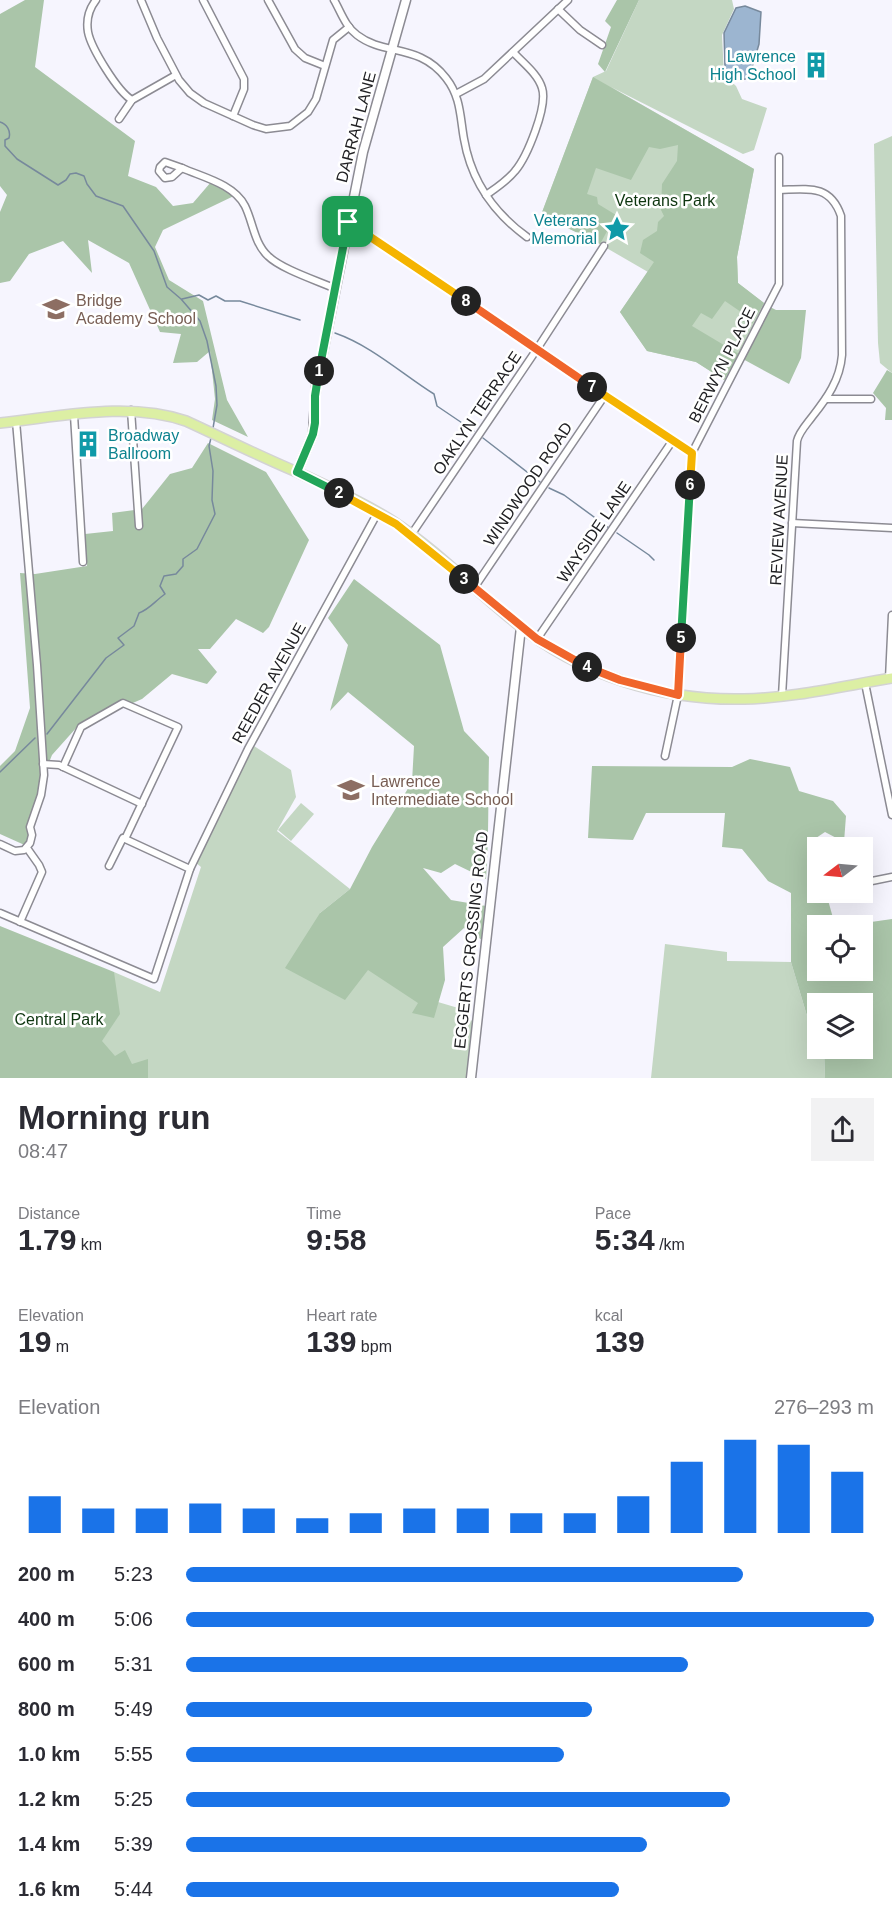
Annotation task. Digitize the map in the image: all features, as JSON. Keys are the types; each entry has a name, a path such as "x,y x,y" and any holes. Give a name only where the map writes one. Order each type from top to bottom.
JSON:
{"main road":[{"path":"0,423 131,410 173,416 297,472 378,512 411,535 537,639 603,674 643,687 678,695 721,699 782,696 890,679"}],"street":[{"path":"96,0 89,14 90,38 115,84 124,95 132,100"},
{"path":"141,0 157,39 184,87 197,99 266,129 282,128 296,123 312,106 333,40 349,27"},
{"path":"203,0 244,79 244,89 233,116"},
{"path":"268,0 295,48 305,58 325,66"},
{"path":"334,0 349,27 363,39 414,54 432,64 446,77 456,94 469,159 486,195 506,219 528,237"},
{"name":"DARRAH LANE","path":"297,472 313,434 316,387 365,144 406,0"},
{"path":"456,94 484,79 568,0"},
{"path":"558,9 580,30 602,45"},
{"path":"486,195 509,178 520,164 543,108 544,94 540,82 513,52"},
{"path":"119,119 132,100 176,75"},
{"name":"BERWYN PLACE","path":"665,756 678,695 692,453 779,284 779,160"},
{"path":"182,168 236,194 245,206 261,248 271,259 336,289"},
{"name":"REVIEW AVENUE","path":"780,190 821,191 832,199 840,216 841,360 836,380 826,399 798,436 782,696"},
{"path":"348,222 692,453"},
{"name":"OAKLYN TERRACE","path":"411,535 604,246"},
{"name":"WINDWOOD ROAD","path":"474,588 605,395"},
{"path":"826,399 872,399"},
{"path":"131,410 140,526"},
{"path":"74,415 83,562"},
{"path":"0,844 15,851 27,848 32,839 30,827 41,795 43,764 16,421"},
{"name":"WAYSIDE LANE","path":"537,639 673,440"},
{"name":"REEDER AVENUE","path":"20,922 154,979 190,869 248,749 378,512"},
{"path":"792,523 892,528"},
{"path":"890,679 892,615"},
{"name":"EGGERTS CROSSING ROAD","path":"471,1078 521,627"},
{"path":"865,682 892,815"},
{"path":"63,767 81,727 123,703 178,727 125,839 123,838 109,866"},
{"path":"43,764 63,767 141,804"},
{"path":"125,839 190,869"},
{"path":"0,913 20,922 42,872 27,848"},
{"path":"873,881 892,877"}],"green space":[{"path":"25,0 44,0 35,67 135,141 128,176 156,187 173,206 193,203 211,182 238,194 163,230 155,247 169,280 203,301 227,400 248,437 212,420 215,399 210,351 197,362 173,363 181,334 160,332 129,263 88,240 92,273 63,241 29,254 10,281 0,283 0,212 7,195 0,186 0,14"},
{"path":"617,0 639,0 605,72 598,64 611,27 605,21"},
{"name":"Veterans Park","path":"639,0 732,0 734,9 722,35 724,75 736,86 742,99 767,108 754,150 743,154 611,87 754,169 737,257 738,283 768,306 728,382 696,362 647,351 620,312 648,272 591,239 541,215 593,77 606,71"},
{"name":"Veterans Park","path":"593,77 754,169 737,257 738,283 764,303 752,324 736,320 741,312 725,301 712,319 701,313 692,326 739,354 724,380 696,362 647,351 620,312 654,262 640,253 643,240 657,231 658,222 664,216 661,210 662,184 677,161 678,145 660,149 649,147 631,180 596,168 587,194 597,197 598,204 616,215 600,244 541,215"},
{"path":"892,136 892,373 880,363 878,343 874,144"},
{"path":"768,306 776,310 806,310 801,358 789,384 741,358"},
{"path":"887,370 892,373 892,420 885,420 886,408 873,393"},
{"path":"208,443 266,472 309,540 269,627 263,633 236,619 210,649 198,649 217,672 207,684 172,674 142,699 77,727 52,755 44,775 29,847 0,834 0,766 15,751 30,708 20,573 35,574 87,566 85,534 113,531 112,513 142,509 170,474 192,468"},
{"path":"354,579 440,645 464,731 489,757 486,879 455,864 441,873 423,868 451,900 492,907 488,944 464,928 443,947 445,980 434,1018 412,1013 418,1003 368,970 345,1000 285,968 320,913 350,889 372,847 412,782 414,746 348,692 330,711 348,645 328,618"},
{"name":"Central Park","path":"254,746 291,770 296,797 277,831 350,889 320,913 366,966 421,997 465,1010 464,1020 479,1021 474,1078 20,1078 0,966 114,977 114,972 160,992 201,867 195,862"},
{"path":"750,759 790,767 799,791 833,801 846,816 844,837 834,837 825,832 818,837 807,837 807,903 829,903 832,915 807,915 807,981 873,981 873,922 892,919 892,1078 825,1078 824,1059 873,1059 873,993 807,993 807,1016 791,962 791,893 768,881 742,849 722,847 725,813 646,813 633,840 588,838 592,766 732,767"},
{"path":"301,803 314,814 291,841 278,830"},
{"path":"0,926 114,972 120,1014 102,1041 115,1056 125,1050 132,1064 148,1059 148,1078 0,1078"},
{"path":"665,944 727,952 727,961 791,962 807,1016 807,1059 824,1059 825,1078 651,1078"}],"water":[{"path":"745,6 761,12 759,44 749,78 738,81 728,76 725,67 724,33 736,8"}],"waterway":[{"path":"0,122 9,130 9,138 5,140 5,146 17,159 58,185 70,174 76,173 84,176 96,196 123,206 154,251 167,287 200,321 207,341 216,386 217,405 213,428"},
{"path":"182,299 199,295 208,300 216,296 225,301 240,301 300,320"},
{"path":"335,333 362,345 434,394 437,406 474,431"},
{"path":"47,734 106,658 124,645 118,638 134,626 139,613 165,594 160,586 164,576 176,574 183,566 183,559 197,549 215,514 209,446 211,438"},
{"path":"483,438 540,482"},
{"path":"549,488 564,495 609,528"},
{"path":"617,533 654,560"},
{"path":"0,772 35,738"}],"place":[{"name":"Lawrence High School","path":"816,65"},
{"name":"Veterans Memorial","path":"617,229"},
{"name":"Bridge Academy School","path":"56,309"},
{"name":"Broadway Ballroom","path":"88,444"},
{"name":"Lawrence Intermediate School","path":"351,790"}],"route":[{"path":"348,222 692,453 678,695 660,692 603,674 559,653 516,624 396,524 365,505 297,472 313,434 316,387 348,222"}]}
